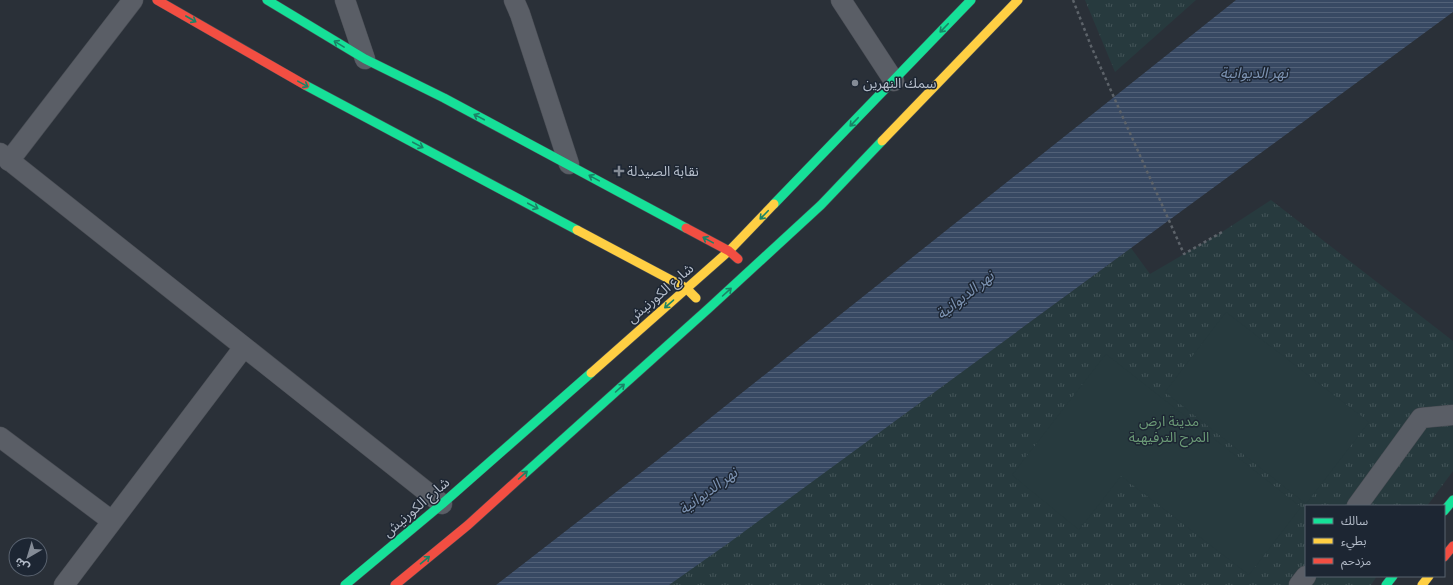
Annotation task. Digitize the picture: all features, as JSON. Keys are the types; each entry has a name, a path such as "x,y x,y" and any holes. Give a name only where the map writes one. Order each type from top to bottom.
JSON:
{"main road":[{"path":"157,0 307,86 686,288 708,309"},
{"path":"267,0 364,59 444,98 729,251 752,269"},
{"name":"شارع الكورنيش","path":"345,585 442,504 729,251 971,0"},
{"path":"395,585 468,525 821,205 1018,0"},
{"path":"1445,510 1453,500"},
{"path":"1445,556 1453,546"},
{"path":"1386,585 1392,577"},
{"path":"1422,585 1428,577"}],"street":[{"path":"133,0 5,157 442,504"},
{"path":"344,0 364,59"},
{"path":"514,0 568,164"},
{"path":"841,0 894,81"},
{"path":"64,585 244,347"},
{"path":"1358,505 1421,418 1453,415"},
{"path":"0,437 112,521"},
{"path":"1299,585 1305,577"}],"path":[{"path":"1073,0 1091,46 1184,254 1222,232"}],"green space":[{"path":"1085,0 1196,0 1115,72"},
{"name":"مدينة ارض المرح الترفيهية","path":"1271,200 1453,341 1453,471 1428,505 1305,505 1305,577 1376,577 1371,585 665,585 877,434 1131,248 1150,274 1222,232"},
{"path":"1226,312 1369,422 1306,504 1165,392"},
{"path":"1106,354 1301,507 1249,575 1121,476 1079,530 1012,475"}],"water":[{"name":"نهر الديوانية","path":"1236,0 1453,0 1453,12 730,542 669,585 496,585 660,458"}],"traffic: fast":[{"path":"267,0 365,59 444,98 686,228"},
{"path":"774,204 971,0"},
{"path":"305,85 577,230"},
{"path":"522,476 821,205 882,141"},
{"path":"345,585 442,504 591,373"},
{"path":"1445,510 1453,500"},
{"path":"1386,585 1392,577"}],"traffic: slow":[{"path":"882,141 1018,0"},
{"path":"591,373 729,251 774,204"},
{"path":"577,230 686,288 696,298"},
{"path":"1422,585 1428,577"}],"traffic: jam":[{"path":"157,0 305,85"},
{"path":"686,228 729,251 738,259"},
{"path":"395,585 468,525 522,476"},
{"path":"1445,556 1453,546"}],"place":[{"name":"سمك النهرين","path":"855,83"},
{"name":"نقابة الصيدلة","path":"619,171"}]}
